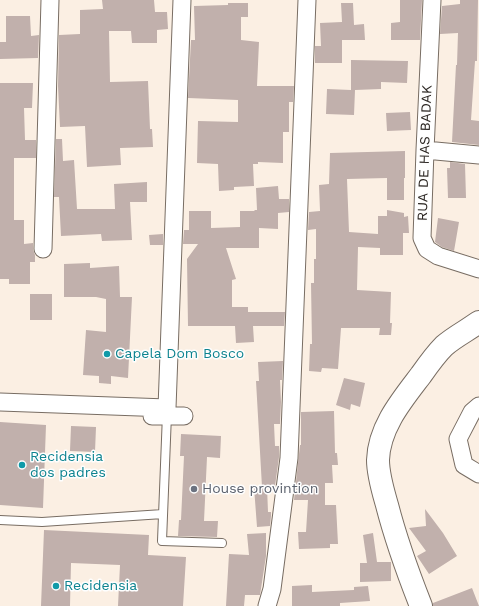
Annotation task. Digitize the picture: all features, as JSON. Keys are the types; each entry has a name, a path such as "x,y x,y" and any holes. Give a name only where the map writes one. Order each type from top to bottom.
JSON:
{"main road":[{"path":"421,606 397,539 381,483 378,461 380,447 390,419 401,401 426,368 444,346 479,322"}],"street":[{"path":"43,249 50,0"},
{"path":"167,412 182,0"},
{"path":"267,606 272,589 289,458 307,0"},
{"name":"RUA DE HAS BADAK","path":"432,0 422,238 427,249 438,256 479,269"},
{"path":"425,150 479,155"},
{"path":"0,402 167,412 184,416"},
{"path":"479,406 472,412 458,439 464,465 479,474"},
{"path":"0,413 167,412"}],"lane":[{"path":"167,412 162,541 222,543"},
{"path":"0,520 42,522 163,514"}],"building":[{"path":"102,0 154,0 155,12 167,12 168,29 157,30 157,43 132,43 131,31 109,31 110,82 148,81 150,129 152,129 153,147 120,148 121,165 87,167 85,126 60,127 58,86 59,35 80,34 80,10 103,9"},
{"path":"400,0 422,0 420,40 391,40 391,23 400,22"},
{"path":"460,0 478,0 477,61 475,61 471,120 479,121 479,145 452,142 458,33 440,34 442,6 460,4"},
{"path":"228,3 248,3 248,17 241,17 241,40 259,42 257,86 294,86 293,102 289,102 289,132 283,132 283,163 258,162 258,164 253,164 254,186 234,187 234,190 219,191 218,164 197,163 198,121 238,122 238,100 188,98 191,40 195,40 194,6 228,5"},
{"path":"341,3 353,3 354,25 364,24 365,40 342,40 342,63 315,63 315,46 321,46 320,23 342,22"},
{"path":"6,16 30,16 31,36 39,35 38,58 0,59 0,42 6,42"},
{"path":"351,60 408,61 407,83 381,82 381,89 355,90 354,115 326,114 327,89 351,90"},
{"path":"0,83 33,83 32,108 24,108 25,140 36,140 36,158 14,158 14,220 24,220 24,244 33,243 35,255 35,262 30,262 30,284 9,284 9,279 0,279"},
{"path":"410,112 411,130 387,131 386,113"},
{"path":"56,139 62,139 63,161 74,160 77,209 115,209 114,184 147,182 147,202 130,202 132,240 102,241 101,234 61,236 59,197 54,197"},
{"path":"405,151 404,200 387,200 387,178 347,179 349,232 378,234 378,216 387,216 387,210 404,213 404,217 408,216 409,233 403,233 403,255 380,255 380,248 358,247 357,290 391,292 391,335 379,335 380,328 341,328 338,369 322,368 321,372 309,371 310,344 312,344 311,283 314,283 316,229 308,230 309,212 320,211 319,185 329,184 330,153"},
{"path":"450,162 465,164 466,198 448,198 447,168 450,168"},
{"path":"278,186 279,199 289,199 289,212 278,213 278,229 259,228 259,248 226,248 236,279 232,280 232,307 248,307 248,312 285,312 284,326 253,326 254,342 236,343 235,326 188,326 187,259 198,244 183,244 184,230 189,230 189,211 211,211 211,228 240,227 240,211 257,210 256,188"},
{"path":"438,218 459,222 454,251 442,247 435,242"},
{"path":"163,234 163,245 150,245 149,235"},
{"path":"90,263 90,268 119,266 120,297 132,297 128,378 111,376 111,384 99,383 99,376 83,375 86,330 106,332 106,299 96,297 64,297 64,264"},
{"path":"30,294 52,294 52,320 30,320"},
{"path":"283,361 282,380 280,380 280,424 274,424 275,446 279,446 279,457 275,486 267,487 268,512 271,512 270,526 257,527 254,487 262,487 256,381 259,381 258,362"},
{"path":"344,378 365,383 360,407 351,404 350,410 336,405"},
{"path":"334,411 335,453 337,453 338,465 332,465 333,483 325,483 325,505 336,505 338,544 330,544 330,548 299,549 298,532 306,532 308,500 294,500 301,445 301,412"},
{"name":"Recidensia dos padres","path":"0,422 46,425 43,508 0,505"},
{"path":"71,426 96,427 95,452 70,451"},
{"name":"House provintion","path":"181,434 221,436 220,458 207,457 204,521 218,521 217,537 178,536 179,520 181,520 184,456 180,456"},
{"path":"425,509 443,533 457,556 429,574 417,556 426,551 409,528 426,526"},
{"name":"Recidensia","path":"44,530 149,535 148,555 186,557 183,606 118,606 120,565 71,563 70,606 41,606"},
{"path":"266,533 266,556 260,595 245,595 244,606 226,606 229,554 249,555 247,534"},
{"path":"373,533 377,562 391,562 391,581 360,582 360,563 367,563 363,535"},
{"path":"312,585 312,592 354,590 354,587 368,586 370,601 340,603 340,606 292,606 292,586"},
{"path":"472,588 479,606 433,606 433,603"}],"place":[{"name":"Capela Dom Bosco","path":"107,354"},
{"name":"Recidensia dos padres","path":"22,465"},
{"name":"House provintion","path":"194,489"},
{"name":"Recidensia","path":"56,586"}]}
